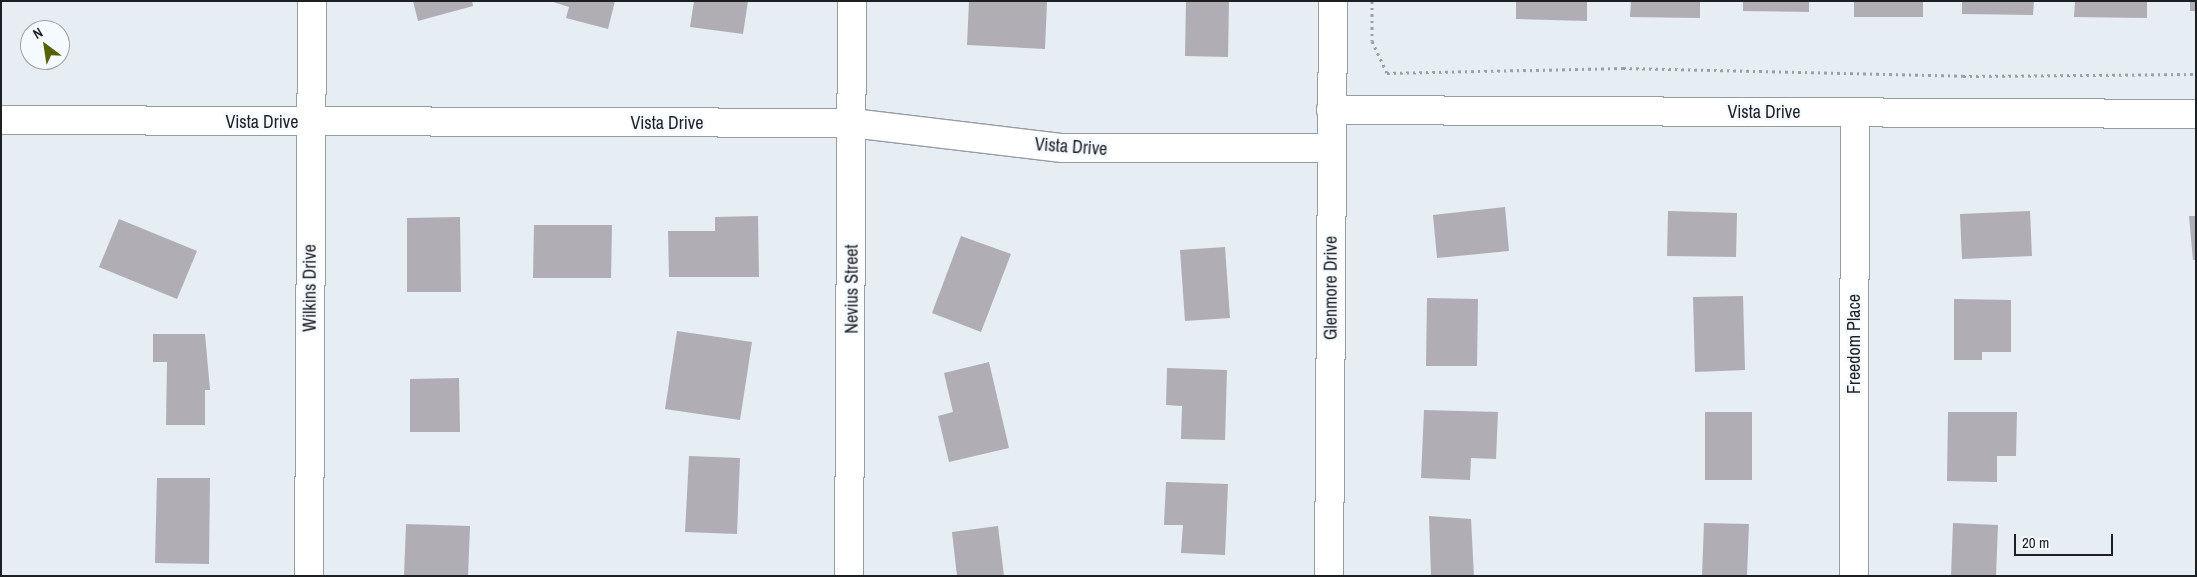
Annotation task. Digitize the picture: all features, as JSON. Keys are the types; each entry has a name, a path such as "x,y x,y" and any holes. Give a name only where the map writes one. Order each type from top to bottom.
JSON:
{"street":[{"name":"Wilkins Drive","path":"309,576 312,1"},
{"name":"Nevius Street","path":"849,576 852,1"},
{"name":"Glenmore Drive","path":"1329,576 1333,1"},
{"name":"Vista Drive","path":"1332,110 2196,114"},
{"name":"Freedom Place","path":"1854,576 1855,113"},
{"name":"Vista Drive","path":"1,120 311,123 852,123 1063,148 1332,148"}],"path":[{"path":"1372,1 1372,41 1387,73 1623,68 1963,76 2196,74"}],"building":[{"path":"413,1 472,1 473,6 418,21"},
{"path":"550,1 615,1 608,29 566,18 569,7"},
{"path":"694,1 748,1 743,34 690,27"},
{"path":"969,1 1047,1 1045,49 967,45"},
{"path":"1186,1 1229,1 1228,57 1185,56"},
{"path":"1516,1 1587,1 1587,21 1516,19"},
{"path":"1631,1 1700,1 1700,18 1630,17"},
{"path":"1743,1 1809,1 1809,12 1743,11"},
{"path":"1854,1 1923,1 1923,17 1854,17"},
{"path":"1962,1 2034,1 2033,15 1962,14"},
{"path":"2075,1 2147,1 2147,18 2074,17"},
{"path":"2190,1 2196,1 2196,11 2190,11"},
{"path":"1505,207 1509,251 1437,258 1433,215"},
{"path":"1668,211 1737,213 1736,257 1667,256"},
{"path":"2030,211 2032,256 1962,259 1960,214"},
{"path":"758,216 759,277 669,277 668,231 715,231 715,217"},
{"path":"2189,216 2196,216 2196,260 2193,260"},
{"path":"460,217 461,292 407,292 407,218"},
{"path":"119,219 197,251 177,299 99,267"},
{"path":"534,225 612,225 611,278 533,278"},
{"path":"961,236 1011,254 981,332 932,313"},
{"path":"1225,247 1230,318 1185,321 1180,250"},
{"path":"1743,296 1745,370 1695,372 1693,297"},
{"path":"1427,298 1478,299 1477,366 1426,366"},
{"path":"1954,299 2011,300 2011,352 1982,352 1982,360 1954,360"},
{"path":"677,331 752,342 740,420 665,409"},
{"path":"153,334 205,334 210,390 205,390 205,425 166,425 167,362 153,362"},
{"path":"989,362 1009,448 949,462 938,416 953,412 944,373"},
{"path":"1167,368 1227,370 1225,440 1181,439 1182,406 1166,405"},
{"path":"459,378 460,432 410,432 410,379"},
{"path":"1424,410 1498,412 1496,459 1471,458 1470,480 1421,478"},
{"path":"1705,412 1752,412 1752,480 1705,480"},
{"path":"1948,412 2017,412 2016,456 1997,456 1997,482 1947,481"},
{"path":"689,456 740,458 737,534 685,532"},
{"path":"157,478 210,478 209,564 155,563"},
{"path":"1166,482 1228,484 1225,555 1181,553 1183,525 1164,525"},
{"path":"1429,516 1471,519 1474,576 1431,576"},
{"path":"1704,523 1749,524 1747,576 1702,576"},
{"path":"1953,523 1998,525 1996,576 1951,576"},
{"path":"406,524 470,526 468,576 404,576"},
{"path":"998,526 1004,576 957,576 952,532"}]}
